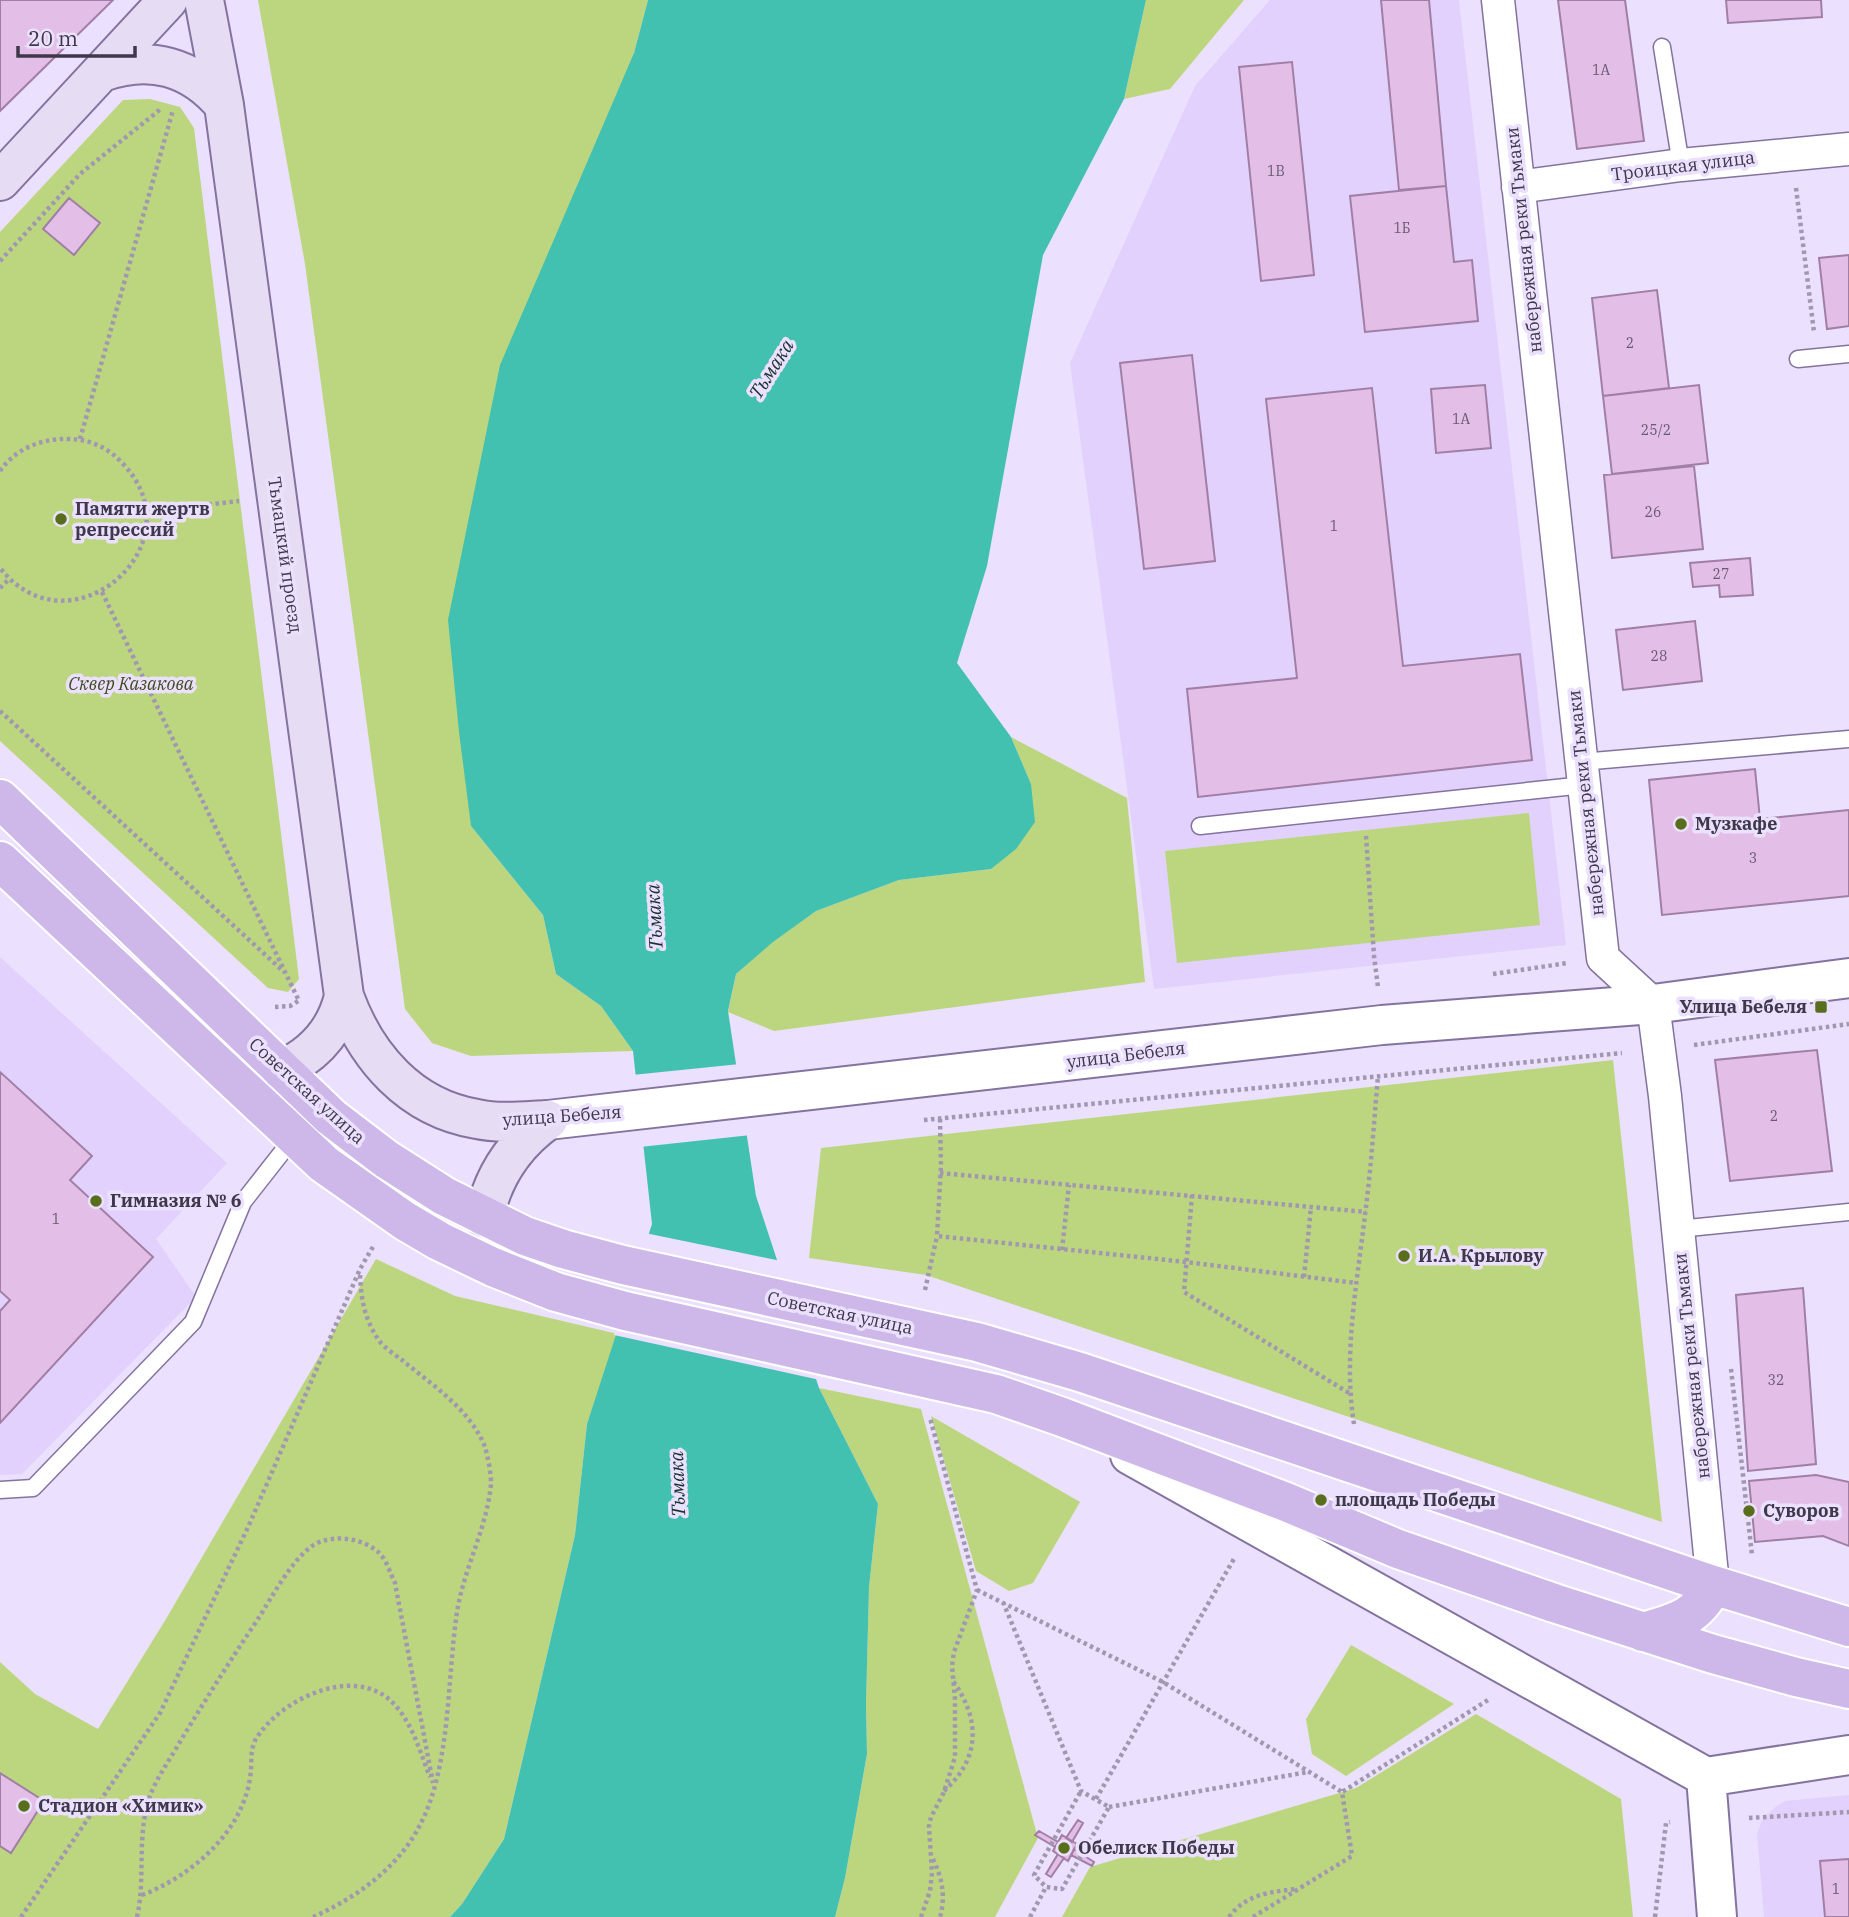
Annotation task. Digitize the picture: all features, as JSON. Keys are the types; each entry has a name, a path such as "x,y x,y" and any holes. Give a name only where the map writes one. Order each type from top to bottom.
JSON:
{"main road":[{"path":"0,181 168,0"},
{"name":"Тьмацкий проезд","path":"204,0 224,105 344,996 367,1045 386,1069 409,1090"},
{"path":"102,72 146,63 176,69 203,84 224,105"},
{"name":"Советская улица","path":"0,799 331,1117 367,1146 424,1184 525,1236 623,1265 977,1342 1080,1372 1713,1585"},
{"path":"0,861 294,1137 356,1188 439,1241 512,1274 556,1292 625,1311 996,1394 1286,1503 1398,1549 1643,1632 1748,1664 1849,1689"},
{"path":"281,1070 306,1057 326,1037 339,1013 344,996"},
{"name":"улица Бебеля","path":"409,1090 440,1108 473,1119 502,1122 548,1120"},
{"path":"484,1217 493,1188 507,1160 527,1136 548,1120"},
{"path":"1643,1632 1689,1616 1704,1603 1713,1585 1849,1627"}],"street":[{"name":"набережная реки Тьмаки","path":"1498,0 1603,958 1653,1004 1713,1585"},
{"name":"Троицкая улица","path":"1518,187 1681,165 1849,149"},
{"name":"улица Бебеля","path":"548,1120 1382,1025 1653,1004 1849,978"},
{"path":"1062,1417 1706,1777 1849,1755"},
{"path":"1706,1777 1717,1917"}],"lane":[{"path":"1662,47 1681,165"},
{"path":"1798,359 1849,354"},
{"path":"1200,826 1364,809 1583,774 1849,739"},
{"path":"0,1490 33,1488 193,1322 243,1202 294,1137"},
{"path":"1678,1229 1849,1212"}],"path":[{"path":"80,439 177,97"},
{"path":"0,261 80,174 166,105"},
{"path":"1791,155 1818,357"},
{"path":"0,471 5,463 27,447 53,439 80,439 100,445 117,457 131,473 141,492 146,512 145,536 136,559 121,578 102,592 79,600 54,600 30,593 9,579 0,568"},
{"path":"146,512 253,500"},
{"path":"0,588 9,579"},
{"path":"102,592 299,1001 307,994"},
{"path":"0,711 287,975"},
{"path":"1364,809 1374,956 1382,1025"},
{"path":"913,1121 1659,1049 1849,1024"},
{"path":"1354,1427 1349,1393 1356,1283 1366,1212 1378,1076"},
{"path":"925,1291 937,1236 940,1119"},
{"path":"940,1173 1366,1212"},
{"path":"1062,1250 1069,1185"},
{"path":"1192,1195 1184,1293 1349,1393"},
{"path":"1304,1277 1311,1207"},
{"path":"937,1236 1356,1283"},
{"path":"21,1917 160,1713 249,1525 360,1269 376,1242"},
{"path":"313,1917 354,1896 380,1875 404,1850 421,1824 434,1787 441,1755 457,1609 487,1509 491,1481 485,1448 466,1415 378,1341 361,1302 360,1269"},
{"path":"921,1917 930,1891 932,1858 929,1826 955,1757 954,1652 977,1590 929,1416"},
{"path":"137,1917 142,1895 143,1819 152,1793 215,1683 279,1586 311,1547 328,1538 360,1542 377,1551 388,1566 394,1583 434,1787"},
{"path":"1096,1799 1239,1550"},
{"path":"977,1590 1163,1682 1342,1792 1352,1856 1253,1917"},
{"path":"1003,1602 1081,1791 1109,1807 1309,1772"},
{"path":"944,1792 959,1778 967,1765 972,1746 971,1721 965,1697 953,1680"},
{"path":"142,1895 176,1880 193,1867 223,1835 246,1794 250,1777 251,1748 258,1735 292,1703 314,1693 356,1686 393,1702 408,1721 434,1787"},
{"path":"1342,1792 1492,1698"},
{"path":"1081,1791 1034,1875 1046,1888 1062,1889 1109,1807"},
{"path":"1655,1917 1666,1823 1849,1812"},
{"path":"932,1858 943,1883 943,1908 940,1917"},
{"path":"1030,1917 1046,1888"},
{"path":"1229,1917 1245,1901 1259,1894 1298,1889"}],"shaded area":[{"path":"1270,0 1459,0 1566,945 1154,989 1070,363 1195,86"},
{"name":"Гимназия № 6","path":"0,957 227,1163 156,1239 196,1297 22,1474 0,1475"},
{"path":"1849,1795 1849,1917 1764,1917 1757,1834 1762,1820 1785,1801"}],"green space":[{"path":"258,0 648,0 634,53 471,826 543,915 556,974 601,1006 633,1051 471,1056 432,1043 405,1009 305,264"},
{"path":"1146,0 1244,0 1170,89 1124,99"},
{"name":"Сквер Казакова","path":"150,99 180,107 194,128 299,979 288,992 268,988 0,741 0,232 123,100"},
{"path":"1011,737 1127,798 1145,982 774,1031 728,1012 736,974 772,942 816,911 899,880 991,869 1031,784"},
{"path":"1529,813 1540,925 1177,963 1165,851"},
{"path":"1613,1060 1662,1522 926,1275 809,1258 821,1148"},
{"path":"376,1259 455,1296 618,1334 587,1424 575,1535 504,1839 462,1904 450,1917 0,1917 0,1662 35,1694 98,1729 166,1619"},
{"path":"819,1388 921,1409 1038,1838 995,1917 835,1917 845,1878 867,1754 869,1587 878,1504"},
{"path":"931,1416 1080,1502 1033,1583 1009,1591 976,1571"},
{"path":"1351,1645 1454,1704 1346,1776 1312,1754 1306,1719"},
{"path":"1476,1714 1621,1799 1633,1917 1062,1917 1090,1867 1356,1788"}],"water":[{"name":"Тьмака","path":"648,0 1146,0 1124,99 1043,255 987,566 957,663 1011,737 1031,784 1035,822 1016,849 991,869 899,880 816,911 773,942 736,974 728,1011 756,1196 819,1388 878,1504 869,1587 867,1754 845,1878 835,1917 450,1917 462,1904 504,1839 575,1535 587,1424 652,1224 633,1051 601,1006 556,974 543,915 471,826 448,620 500,365 634,53"}],"pier":[{"path":"740,1064 751,1135 640,1147 632,1075"},
{"path":"645,1233 781,1261 820,1380 614,1335"}],"building":[{"path":"0,0 113,0 0,111"},
{"path":"1381,0 1429,0 1446,186 1399,190"},
{"path":"1558,0 1625,0 1644,141 1577,149"},
{"path":"1726,0 1821,0 1822,17 1728,23"},
{"path":"1292,62 1314,275 1261,281 1239,67"},
{"path":"1446,186 1454,262 1472,260 1478,321 1365,332 1350,196"},
{"path":"69,198 100,223 74,255 43,229"},
{"path":"1849,255 1849,326 1827,329 1819,258"},
{"path":"1657,290 1669,388 1603,396 1592,298"},
{"path":"1192,355 1215,561 1144,569 1120,363"},
{"path":"1485,385 1491,448 1436,453 1431,389"},
{"path":"1699,385 1708,463 1612,474 1603,396"},
{"path":"1372,388 1403,666 1520,654 1532,760 1198,797 1187,689 1297,678 1266,399"},
{"path":"1694,466 1703,549 1612,558 1604,475"},
{"path":"1750,558 1753,595 1720,597 1719,585 1693,587 1690,563"},
{"path":"1695,621 1702,681 1623,690 1616,630"},
{"path":"1755,769 1760,819 1849,810 1849,896 1662,915 1649,780"},
{"path":"1817,1050 1832,1171 1730,1181 1715,1060"},
{"path":"0,1072 92,1156 70,1180 153,1257 0,1423 0,1311 10,1300 0,1291"},
{"path":"1803,1288 1816,1464 1748,1471 1736,1295"},
{"path":"1816,1475 1849,1482 1849,1546 1823,1536 1755,1542 1749,1481"},
{"path":"0,1773 44,1801 11,1853 0,1846"},
{"path":"1078,1820 1083,1823 1072,1842 1066,1838"},
{"path":"1039,1831 1058,1842 1055,1847 1035,1835"},
{"path":"1062,1835 1077,1844 1068,1861 1053,1851"},
{"path":"1074,1849 1094,1862 1092,1866 1071,1855"},
{"path":"1058,1854 1064,1858 1051,1877 1046,1874"},
{"path":"1849,1859 1849,1917 1825,1917 1820,1861"}],"place":[{"name":"Памяти жертв репрессий","path":"61,519"},
{"name":"Музкафе","path":"1681,824"},
{"name":"Улица Бебеля","path":"1821,1007"},
{"name":"Гимназия № 6","path":"96,1201"},
{"name":"И.А. Крылову","path":"1404,1256"},
{"name":"площадь Победы","path":"1321,1500"},
{"name":"Суворов","path":"1749,1511"},
{"name":"Стадион «Химик»","path":"24,1806"},
{"name":"Обелиск Победы","path":"1064,1848"}]}
